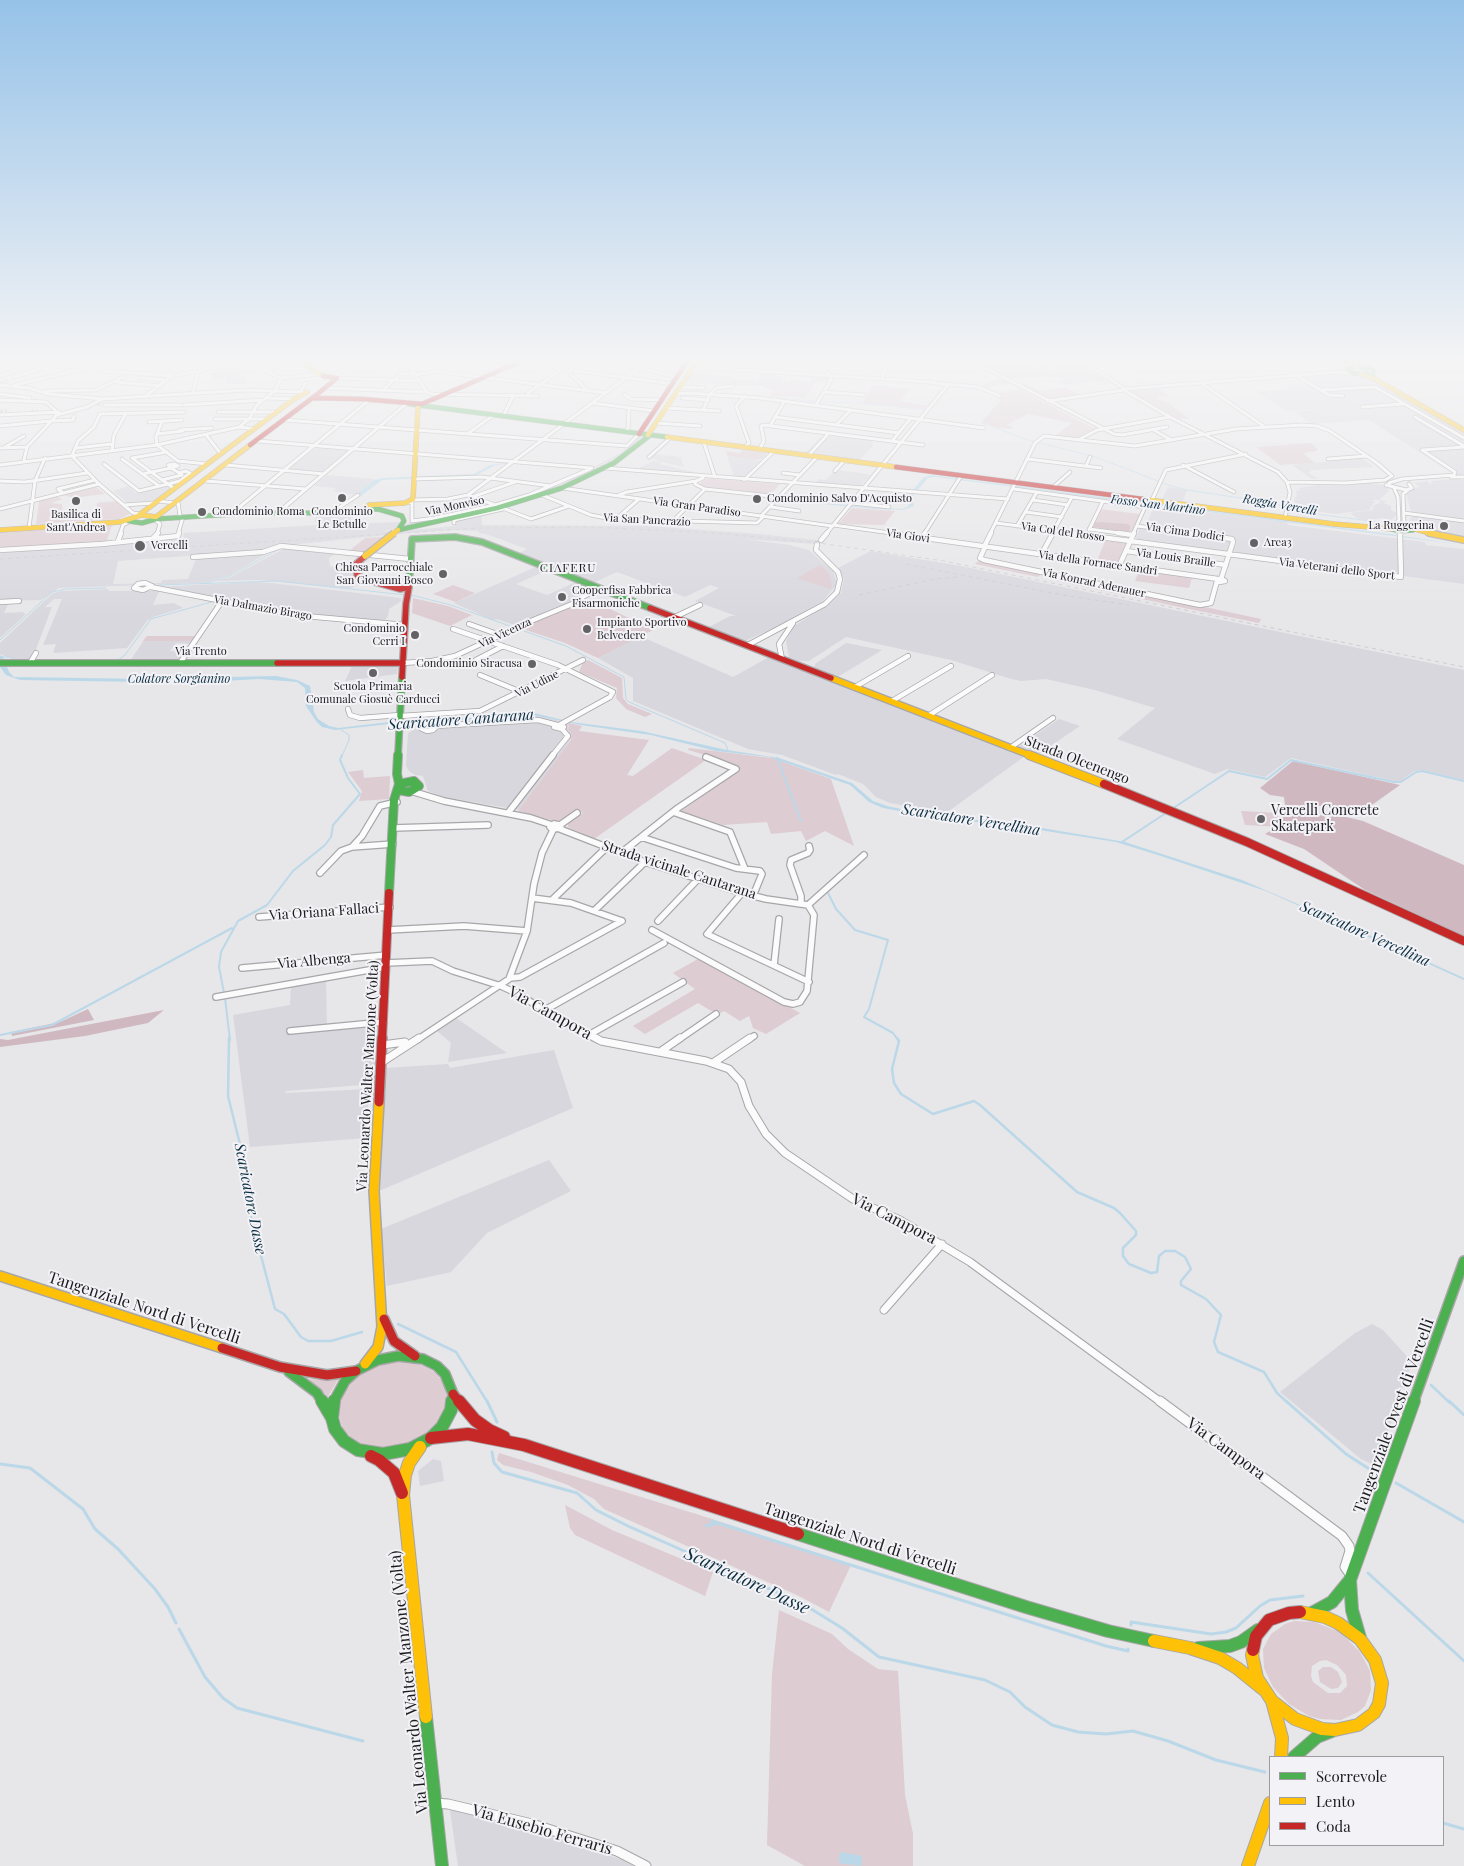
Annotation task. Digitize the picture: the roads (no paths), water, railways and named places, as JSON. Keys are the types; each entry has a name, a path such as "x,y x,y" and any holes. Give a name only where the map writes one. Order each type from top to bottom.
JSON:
{"main road":[{"path":"128,522 230,447"},
{"path":"156,519 250,447"},
{"path":"303,511 410,502 414,477 415,447"},
{"name":"Via Monviso","path":"398,530 499,507 562,488 605,468 633,447"},
{"path":"737,447 882,466 1015,487 1052,488 1150,504 1334,524 1376,526 1464,540"},
{"path":"0,530 128,522 142,523 156,519 278,511 385,510 399,514 404,521 398,530 355,565 355,572 362,578 405,589"},
{"path":"140,515 156,519"},
{"name":"Strada Olcenengo","path":"412,540 451,537 474,539 892,701 1247,842 1464,941"},
{"name":"Via Leonardo Walter Manzone (Volta)","path":"364,1366 375,1352 380,1341 381,1310 374,1191 395,803 398,787 405,589 412,540"},
{"name":"Via Trento","path":"0,663 31,661 403,663"},
{"path":"395,803 419,785 402,776 398,769"},
{"path":"398,787 409,781"},
{"path":"398,787 410,792"},
{"name":"Tangenziale Ovest di Vercelli","path":"1312,1613 1332,1602 1350,1578 1464,1261"},
{"name":"Tangenziale Nord di Vercelli","path":"0,1276 280,1366 327,1375 356,1371"},
{"name":"Via Leonardo Walter Manzone (Volta)","path":"381,1310 394,1341 406,1351 423,1359"},
{"name":"Tangenziale Nord di Vercelli","path":"332,1418 332,1406 337,1394 345,1381 356,1371 378,1360 398,1356 423,1359 437,1366 445,1374 453,1394 480,1424 524,1446"},
{"name":"Tangenziale Nord di Vercelli","path":"280,1366 312,1388 324,1403 332,1418 335,1429 344,1441 358,1450 383,1454 403,1451 422,1444 442,1427 451,1410 453,1394"},
{"name":"Tangenziale Nord di Vercelli","path":"431,1438 468,1434 524,1446 1026,1607 1108,1631 1190,1648 1220,1658 1237,1668 1263,1689"},
{"name":"Via Leonardo Walter Manzone (Volta)","path":"422,1444 407,1469 403,1495 442,1866"},
{"name":"Via Leonardo Walter Manzone (Volta)","path":"358,1450 379,1460 394,1473 403,1495"},
{"name":"Tangenziale Ovest di Vercelli","path":"1350,1578 1352,1610 1360,1639"},
{"path":"1312,1613 1338,1622 1360,1639 1368,1649 1379,1671 1382,1683 1380,1698 1374,1713 1367,1720 1347,1729 1335,1730 1315,1727 1295,1719 1272,1701 1257,1678 1252,1655 1256,1636 1262,1627 1269,1620 1284,1614 1312,1613"},
{"name":"Tangenziale Nord di Vercelli","path":"1190,1648 1230,1646 1241,1642 1262,1627"},
{"path":"1272,1701 1282,1738 1281,1756"},
{"path":"1295,1756 1317,1737 1335,1730"},
{"path":"1248,1866 1269,1806"}],"street":[{"path":"0,448 25,447"},
{"path":"24,460 27,447"},
{"path":"84,447 76,448 72,456 94,480 133,513 140,515"},
{"path":"0,465 24,460 138,447"},
{"path":"160,447 178,461 207,464"},
{"path":"216,447 221,454"},
{"path":"231,514 313,447"},
{"path":"328,447 592,468 499,507"},
{"path":"468,495 532,447"},
{"path":"596,447 628,452"},
{"path":"649,457 660,447"},
{"path":"705,447 715,477"},
{"path":"762,517 800,475 819,447"},
{"path":"821,540 898,447"},
{"path":"985,547 1034,447"},
{"path":"1232,447 1272,467 1288,482 1290,492 1285,518"},
{"path":"1354,447 1392,474"},
{"path":"1401,530 1398,498 1388,483 1409,478 1455,474 1422,450 1453,447"},
{"path":"278,511 353,449"},
{"path":"167,452 132,458 172,487"},
{"path":"744,480 773,452"},
{"path":"1119,566 1166,470 1183,465 1247,454"},
{"path":"1328,459 1367,456"},
{"path":"1086,466 1090,457"},
{"path":"28,528 35,481 45,458"},
{"path":"122,459 159,486"},
{"path":"1028,459 1101,468"},
{"path":"835,471 844,461"},
{"path":"104,464 139,491 180,481 190,473 186,471 179,473"},
{"path":"226,465 324,474"},
{"path":"1183,465 1234,492"},
{"path":"141,473 170,466 182,475 152,481"},
{"path":"605,468 1008,499"},
{"path":"1386,469 1409,478"},
{"path":"1052,488 1070,472"},
{"path":"0,481 35,481 87,473"},
{"path":"783,473 800,475"},
{"path":"1288,482 1369,482 1391,480 1393,478 1392,474"},
{"path":"1345,482 1384,480 1391,478 1392,474"},
{"path":"414,477 492,478 552,486"},
{"path":"617,495 696,481 708,477"},
{"path":"1409,484 1409,481 1413,480 1464,477"},
{"path":"522,482 533,478"},
{"path":"922,538 959,478"},
{"path":"63,493 58,489 94,480"},
{"path":"206,480 306,489"},
{"path":"475,496 517,481"},
{"path":"696,481 696,486 705,489 780,497"},
{"path":"1369,482 1408,490"},
{"path":"1396,482 1409,484"},
{"path":"0,509 99,484"},
{"path":"1401,530 1404,522 1403,494 1412,487 1409,484"},
{"path":"1015,487 1103,501 1150,504"},
{"name":"Via Gran Paradiso","path":"562,488 833,526"},
{"path":"673,521 705,489"},
{"path":"1017,526 1037,492"},
{"path":"440,509 439,520 412,521 410,502 468,495 475,496 531,520 569,506"},
{"name":"Via San Pancrazio","path":"542,495 595,516 616,519 757,524 762,517"},
{"path":"340,507 358,496"},
{"path":"1041,555 1072,497"},
{"path":"616,519 639,498"},
{"path":"1033,500 1068,505"},
{"path":"1103,501 1088,532 1133,535"},
{"path":"0,550 102,544 118,539 178,536 182,518 177,502 124,505"},
{"path":"850,505 889,507"},
{"name":"Via Monviso","path":"454,523 454,520 499,507"},
{"path":"770,507 799,511"},
{"path":"1026,512 1062,516"},
{"path":"1404,513 1464,522"},
{"path":"156,519 160,524 156,536"},
{"path":"118,539 123,526 128,522"},
{"name":"Via Col del Rosso","path":"996,523 1088,532 1130,541 1229,555"},
{"name":"Via Giovi","path":"833,526 985,547"},
{"name":"Via Cima Dodici","path":"1137,526 1232,539 1233,542 1229,555"},
{"name":"Via Veterani dello Sport","path":"1229,555 1401,576 1401,530"},
{"path":"748,645 825,604 834,596 840,587 840,579 835,568 816,550 817,544"},
{"path":"193,557 262,552 287,546 410,559"},
{"name":"Via della Fornace Sandri","path":"985,547 1210,578 1219,581"},
{"name":"Via Konrad Adenauer","path":"985,547 980,558 991,562 1200,605 1209,605 1219,581"},
{"name":"Via Louis Braille","path":"1126,551 1226,565"},
{"path":"1219,581 1229,555"},
{"name":"Via Dalmazio Birago","path":"151,587 294,615 405,624"},
{"name":"Via Vicenza","path":"403,663 446,659 582,600 582,597 601,588"},
{"path":"0,602 19,601"},
{"path":"180,663 220,604 224,601"},
{"path":"675,617 700,604"},
{"path":"782,659 779,644 798,618"},
{"path":"469,624 500,635"},
{"path":"436,726 538,720 563,724 608,699 613,692 566,669 453,629"},
{"path":"476,660 504,646"},
{"path":"31,661 36,653"},
{"path":"855,687 908,656"},
{"name":"Via Udine","path":"400,719 480,711 583,660"},
{"path":"892,701 951,666"},
{"path":"480,675 521,692"},
{"path":"928,716 992,675"},
{"path":"348,709 350,715 360,718 400,719"},
{"path":"1010,748 1053,718"},
{"path":"508,812 568,736 563,724"},
{"path":"621,853 673,812 736,769 706,757"},
{"path":"419,785 429,796"},
{"path":"410,792 444,801 508,812 552,828 560,827 577,813"},
{"path":"352,847 366,830 380,806 395,803"},
{"path":"673,812 730,832 745,869"},
{"path":"394,828 488,825"},
{"name":"Strada vicinale Cantarana","path":"560,827 645,862 742,893 801,902 808,905"},
{"path":"382,1062 501,986 510,978 527,932 542,853 552,828"},
{"path":"641,838 736,868 760,871 762,874 753,896"},
{"path":"320,873 341,851 352,847 393,844"},
{"path":"801,902 801,896 790,865 791,860 808,854 809,846"},
{"path":"554,899 607,847"},
{"path":"652,930 784,1002 793,1004 800,1002 807,991 809,982 814,915 808,905 864,855"},
{"path":"595,910 645,862"},
{"path":"658,921 698,879"},
{"path":"742,893 707,934 809,982"},
{"path":"510,978 520,977 622,922 595,910 554,899 532,898"},
{"name":"Via Oriana Fallaci","path":"260,917 390,907"},
{"path":"774,965 779,918"},
{"path":"388,930 464,926 527,932"},
{"path":"544,1010 664,943"},
{"name":"Via Campora","path":"386,962 432,961 453,971 501,986 518,994 587,1036 601,1041 713,1063 729,1069 737,1075 753,1113 766,1134 785,1153 853,1199 900,1220 970,1262 1336,1530 1349,1546 1349,1555 1345,1567 1350,1578"},
{"path":"218,996 386,962"},
{"name":"Via Albenga","path":"242,968 386,962"},
{"path":"587,1036 683,982"},
{"path":"660,1052 716,1014"},
{"path":"290,1031 384,1022"},
{"path":"713,1063 754,1036"},
{"path":"382,1045 401,1044 417,1038"},
{"path":"884,1310 942,1244"},
{"name":"Via Eusebio Ferraris","path":"436,1803 448,1804 532,1824 617,1851 646,1866"}],"water":[{"path":"507,464 496,465 475,476 382,480 361,496 356,495 374,480 383,478 474,474 490,465"},
{"path":"931,475 1464,545 935,477 928,478 917,491 912,491 924,477"},
{"path":"911,494 914,494 912,498 914,506 903,510 781,500 903,509 909,506 908,500"},
{"name":"Scaricatore Cantarana","path":"0,655 3,657 9,672 14,677 214,680 228,677 276,676 297,680 310,686 314,712 318,719 329,726 338,728 407,720 503,717 534,713 571,722 641,731 727,750 779,758 852,783 873,801 887,806 929,815 1024,825 1125,842 1242,880 1351,927 1464,978 1464,980 1266,891 1161,856 1116,842 1014,826 939,818 883,808 869,802 850,785 769,757 716,751 651,735 581,725 533,715 515,718 407,722 335,730 322,727 316,721 306,706 305,688 297,682 259,679 206,682 167,680 143,682 20,680 6,675 0,667"},
{"path":"840,1852 862,1856 861,1866 839,1863"}],"waterway":[{"name":"Roggia Vercelli","path":"1056,447 1096,457 1168,485 1187,490 1261,501 1323,515 1379,522"},
{"name":"Fosso San Martino","path":"206,583 230,576 281,548"},
{"path":"160,585 278,581 415,596 451,605 566,646 624,677 626,699 629,702 725,743 728,750"},
{"path":"0,640 52,592 66,589 106,588"},
{"path":"118,660 125,655 151,619 215,601"},
{"path":"2,657 10,657 16,660"},
{"name":"Scaricatore Dasse","path":"340,729 349,735 349,740 342,756"},
{"name":"Scaricatore Dasse","path":"224,993 219,967 221,952 238,921 267,905 293,871 325,845 331,837 333,825 360,794 348,778 340,760 342,755"},
{"path":"777,758 801,821"},
{"path":"1172,809 1229,771 1267,779 1291,760 1394,782 1401,782 1416,772 1422,771 1464,781"},
{"name":"Scaricatore Vercellina","path":"1122,842 1166,813"},
{"path":"828,893 836,909 855,930 888,940 869,1009 864,1017 893,1033 898,1040"},
{"path":"0,1035 52,1025 232,928"},
{"name":"Scaricatore Dasse","path":"225,998 230,1040"},
{"name":"Scaricatore Dasse","path":"229,1038 228,1096 251,1189 249,1210 275,1309 284,1314 301,1337 308,1341 331,1341 362,1332"},
{"path":"897,1038 899,1041 892,1069 894,1083 901,1094 933,1114 974,1101 980,1105 1077,1192 1114,1208 1120,1213 1136,1231 1136,1235 1123,1248 1123,1256 1129,1264 1151,1273 1157,1272 1159,1256 1165,1251 1175,1251 1185,1257 1191,1269 1181,1281 1181,1285 1206,1299 1221,1315 1214,1342 1218,1352 1264,1372 1277,1393 1288,1403"},
{"name":"Scaricatore Dasse","path":"398,1324 456,1352 488,1403"},
{"path":"1431,1385 1450,1403"},
{"path":"1286,1401 1346,1454 1377,1474"},
{"path":"1449,1401 1464,1415"},
{"name":"Scaricatore Dasse","path":"488,1403 497,1422"},
{"name":"Scaricatore Dasse","path":"492,1452 494,1463 502,1472 577,1493 596,1510 628,1526 803,1604 842,1628 879,1657 985,1680 1010,1692 1025,1707 1052,1725 1078,1732 1106,1734 1133,1731 1168,1741 1216,1760 1265,1772"},
{"path":"0,1464 30,1468 83,1509 95,1529 118,1549 155,1589 168,1607 176,1623"},
{"path":"1396,1483 1464,1522"},
{"path":"712,1521 1106,1646 1128,1651 1128,1649"},
{"path":"706,1526 718,1523"},
{"path":"1368,1573 1464,1661"},
{"path":"1131,1625 1131,1622 1211,1634 1226,1632 1236,1628 1260,1606 1270,1600 1303,1596"},
{"path":"179,1629 205,1677 223,1698 237,1708 363,1741"},
{"name":"Scaricatore Dasse","path":"1444,1823 1464,1829"}],"railway":[{"path":"0,559 480,528 590,527 715,533 819,543 944,561 1464,667"},
{"path":"906,564 1068,596 1129,605"},
{"path":"859,595 935,579 959,577"}],"place":[{"name":"Condominio Le Betulle","path":"342,498"},
{"name":"Condominio Salvo D'Acquisto","path":"757,499"},
{"name":"Basilica di Sant'Andrea","path":"76,501"},
{"name":"Condominio Roma","path":"202,512"},
{"name":"La Ruggerina","path":"1444,526"},
{"name":"Area3","path":"1254,543"},
{"name":"Vercelli","path":"140,546"},
{"name":"Chiesa Parrocchiale San Giovanni Bosco","path":"443,574"},
{"name":"Cooperfisa Fabbrica Fisarmoniche","path":"562,597"},
{"name":"Impianto Sportivo Belvedere","path":"587,629"},
{"name":"Condominio Cerri I","path":"415,635"},
{"name":"Condominio Siracusa","path":"532,664"},
{"name":"Scuola Primaria Comunale Giosuè Carducci","path":"373,673"},
{"name":"Vercelli Concrete Skatepark","path":"1261,819"}],"district":[{"name":"CIAFERU","path":"568,568"}],"water label":[{"name":"Colatore Sorgianino","path":"179,679"}]}
